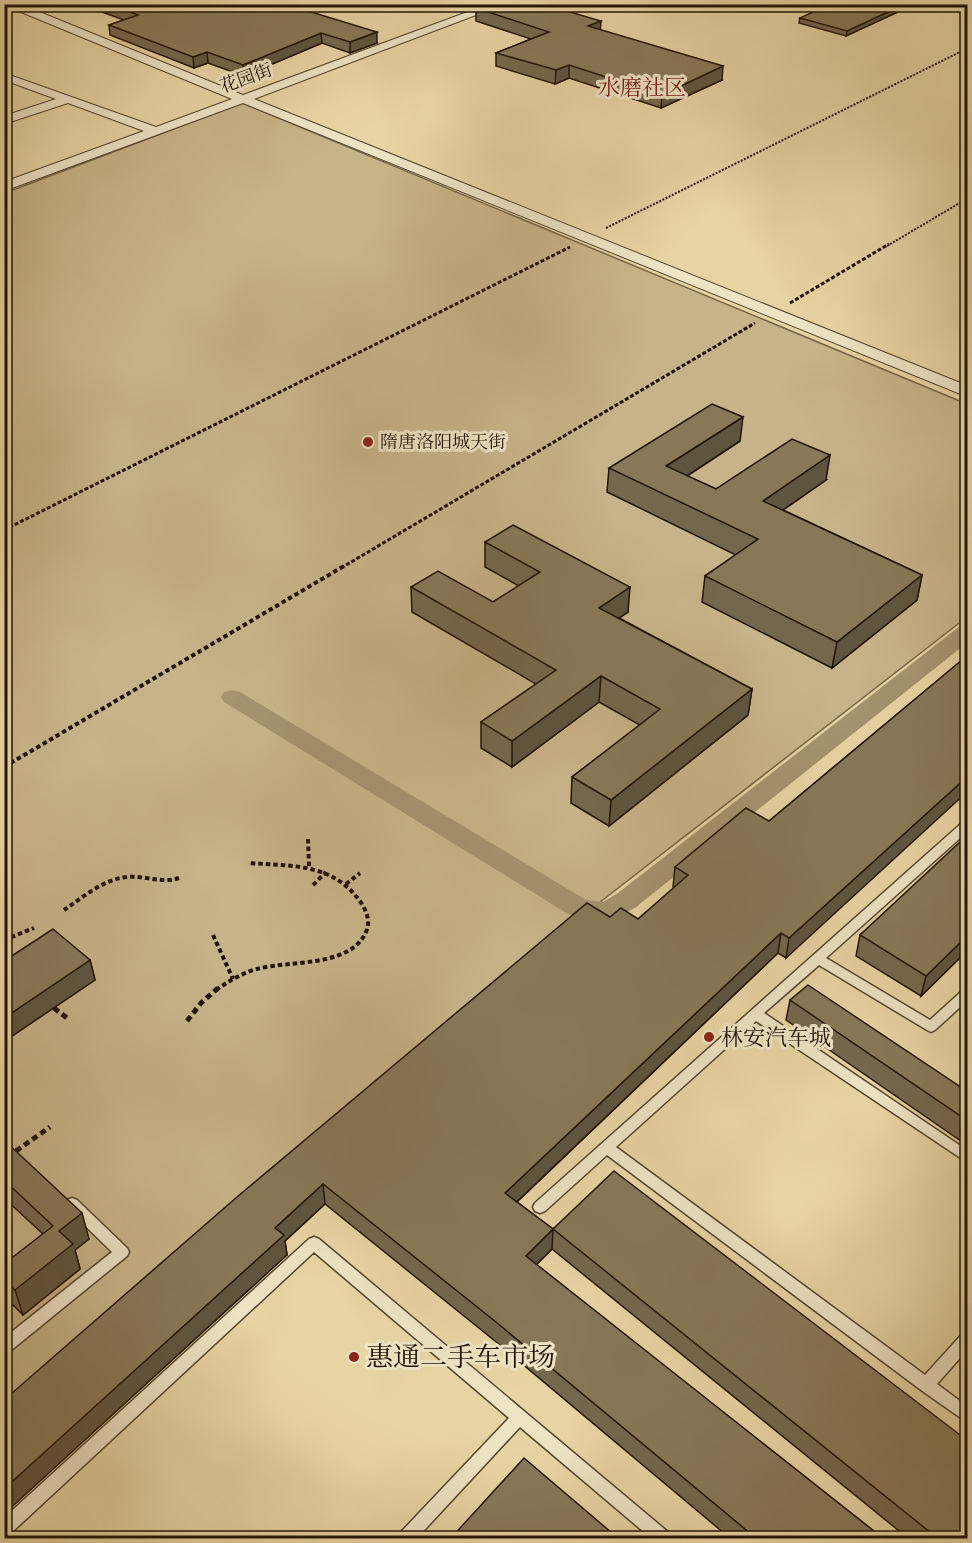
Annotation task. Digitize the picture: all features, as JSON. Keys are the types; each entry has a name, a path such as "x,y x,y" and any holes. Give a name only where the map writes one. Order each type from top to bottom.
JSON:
{"street":[{"path":"9,4 772,313 965,388"},
{"name":"花园街","path":"4,187 500,4"},
{"path":"4,76 156,131"},
{"path":"4,120 68,99"}],"lane":[{"path":"540,1207 817,958 954,842 968,824"},
{"path":"817,958 931,1027 968,992"},
{"path":"756,1014 968,1158"},
{"path":"607,1147 968,1416"},
{"path":"4,1347 122,1251 65,1197"},
{"path":"4,1528 314,1244 662,1539"},
{"path":"926,1385 968,1338"},
{"path":"407,1539 520,1418"}],"path":[{"path":"4,530 968,48"},
{"path":"4,766 968,198"},
{"path":"308,839 309,866"},
{"path":"188,1021 207,996 233,979 272,965 327,958 345,953 358,945 365,936 369,922 364,906 346,884 326,872 309,866 249,862"},
{"path":"313,885 326,872"},
{"path":"346,884 360,873"},
{"path":"63,910 111,881 127,877 169,882 179,878"},
{"path":"4,940 34,928"},
{"path":"213,935 233,979"},
{"path":"54,1008 67,1018"},
{"path":"16,1151 50,1127"}],"shaded area":[{"path":"242,103 967,404 967,617 595,906 5,1412 5,193"}],"building":[{"path":"109,4 285,4 377,32 350,42 321,33 243,65 207,52 193,57 109,25 138,15"},
{"path":"486,4 543,4 601,21 588,26 723,66 662,95 569,65 556,70 496,53 549,32 476,8"},
{"path":"830,4 905,4 847,31 800,18"},
{"path":"712,404 743,417 666,466 716,489 792,439 830,455 763,501 922,575 837,642 705,576 758,539 609,468"},
{"path":"513,525 630,587 599,608 752,689 611,800 572,777 660,709 601,676 512,741 481,722 556,670 411,587 438,571 493,602 540,572 485,542"},
{"path":"968,655 968,776 789,938 781,933 505,1193 553,1229 526,1256 884,1539 757,1539 496,1322 323,1184 275,1228 284,1235 4,1489 4,1400 237,1197 587,903 610,917 621,908 638,919 688,875 675,867 746,808 769,821"},
{"path":"960,842 968,846 968,935 926,976 860,935"},
{"path":"53,929 90,960 7,1016 4,1014 4,961"},
{"path":"808,985 968,1092 968,1121 790,1000"},
{"path":"4,1140 82,1213 59,1231 73,1244 15,1290 4,1280 4,1264 53,1226 4,1180"},
{"path":"614,1171 968,1441 968,1539 935,1539 936,1537 553,1229"},
{"path":"524,1458 619,1539 450,1539"}],"waterway":[{"path":"232,697 577,907 598,912 614,908 627,900 968,631"}],"place":[{"name":"隋唐洛阳城天街","path":"368,442"},
{"name":"林安汽车城","path":"709,1037"},
{"name":"惠通二手车市场","path":"354,1357"}],"district":[{"name":"水磨社区","path":"642,87"}]}
